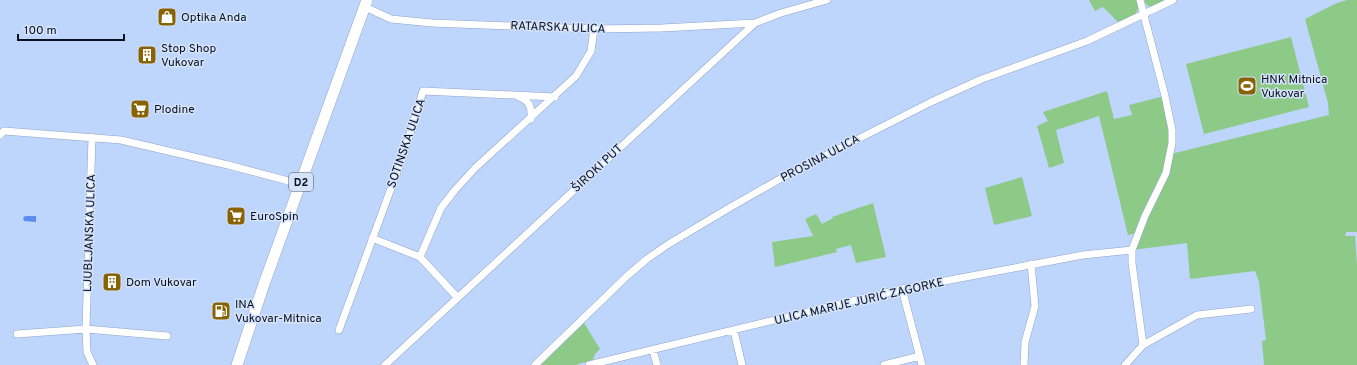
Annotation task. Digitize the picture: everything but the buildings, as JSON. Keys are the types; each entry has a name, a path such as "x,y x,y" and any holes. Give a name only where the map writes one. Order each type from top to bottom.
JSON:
{"main road":[{"name":"D2","path":"237,365 264,284 366,3"}],"street":[{"name":"ŠIROKI PUT","path":"385,365 755,23 781,13 827,0"},
{"path":"1140,0 1165,96 1172,130 1172,143 1166,173 1145,216 1132,250 1132,263 1143,346"},
{"name":"PROSINA ULICA","path":"535,365 627,276 667,245 729,208 787,175 931,102 988,77 1087,41 1173,0"},
{"name":"RATARSKA ULICA","path":"366,3 391,19 406,22 594,29 662,28 755,23"},
{"path":"420,257 431,229 448,198 475,168 531,119 576,76 586,62 591,51 594,29"},
{"name":"SOTINSKA ULICA","path":"339,330 404,153 424,91 554,97"},
{"path":"517,96 527,102 531,107 531,119"},
{"path":"0,135 4,131 92,137 135,144 300,184"},
{"name":"LJUBLJANSKA ULICA","path":"92,137 86,329 87,352 93,365"},
{"path":"372,238 420,257 457,297"},
{"name":"ULICA MARIJE JURIĆ ZAGORKE","path":"589,365 902,289 1083,255 1132,250"},
{"path":"1024,365 1026,342 1035,306 1031,264"},
{"path":"902,289 922,365"},
{"path":"1125,365 1143,346 1197,316 1251,309"},
{"path":"17,334 86,329 167,336"},
{"path":"734,331 742,365"},
{"path":"653,350 657,365"},
{"path":"884,365 920,356"}],"green space":[{"path":"1089,0 1137,0 1139,7 1135,15 1119,23 1103,7 1095,11"},
{"path":"1144,0 1165,0 1151,7 1147,5"},
{"path":"1347,0 1357,0 1357,232 1346,232 1345,236 1355,236 1357,265 1357,365 1264,365 1262,341 1266,340 1259,282 1255,271 1190,279 1187,243 1132,250 1138,233 1128,235 1099,116 1056,130 1064,163 1049,168 1037,126 1048,121 1043,112 1107,91 1114,119 1132,115 1129,105 1165,96 1172,130 1171,154 1329,115 1328,103 1305,19 1337,3"},
{"name":"HNK Mitnica Vukovar","path":"1291,37 1309,107 1204,134 1186,64"},
{"path":"1022,177 1032,216 994,225 985,188"},
{"path":"873,203 886,257 856,263 851,245 836,249 837,252 775,267 772,242 813,236 805,219 816,214 822,224 833,218 832,217"},
{"path":"584,323 600,349 595,354 593,360 575,365 541,365"}],"water":[{"path":"25,216 36,216 36,222 24,221 23,218"}],"place":[{"name":"Optika Anda","path":"167,17"},
{"name":"Stop Shop Vukovar","path":"147,55"},
{"name":"HNK Mitnica Vukovar","path":"1247,86"},
{"name":"Plodine","path":"140,109"},
{"name":"EuroSpin","path":"236,216"},
{"name":"Dom Vukovar","path":"112,282"},
{"name":"INA Vukovar-Mitnica","path":"221,311"}]}
